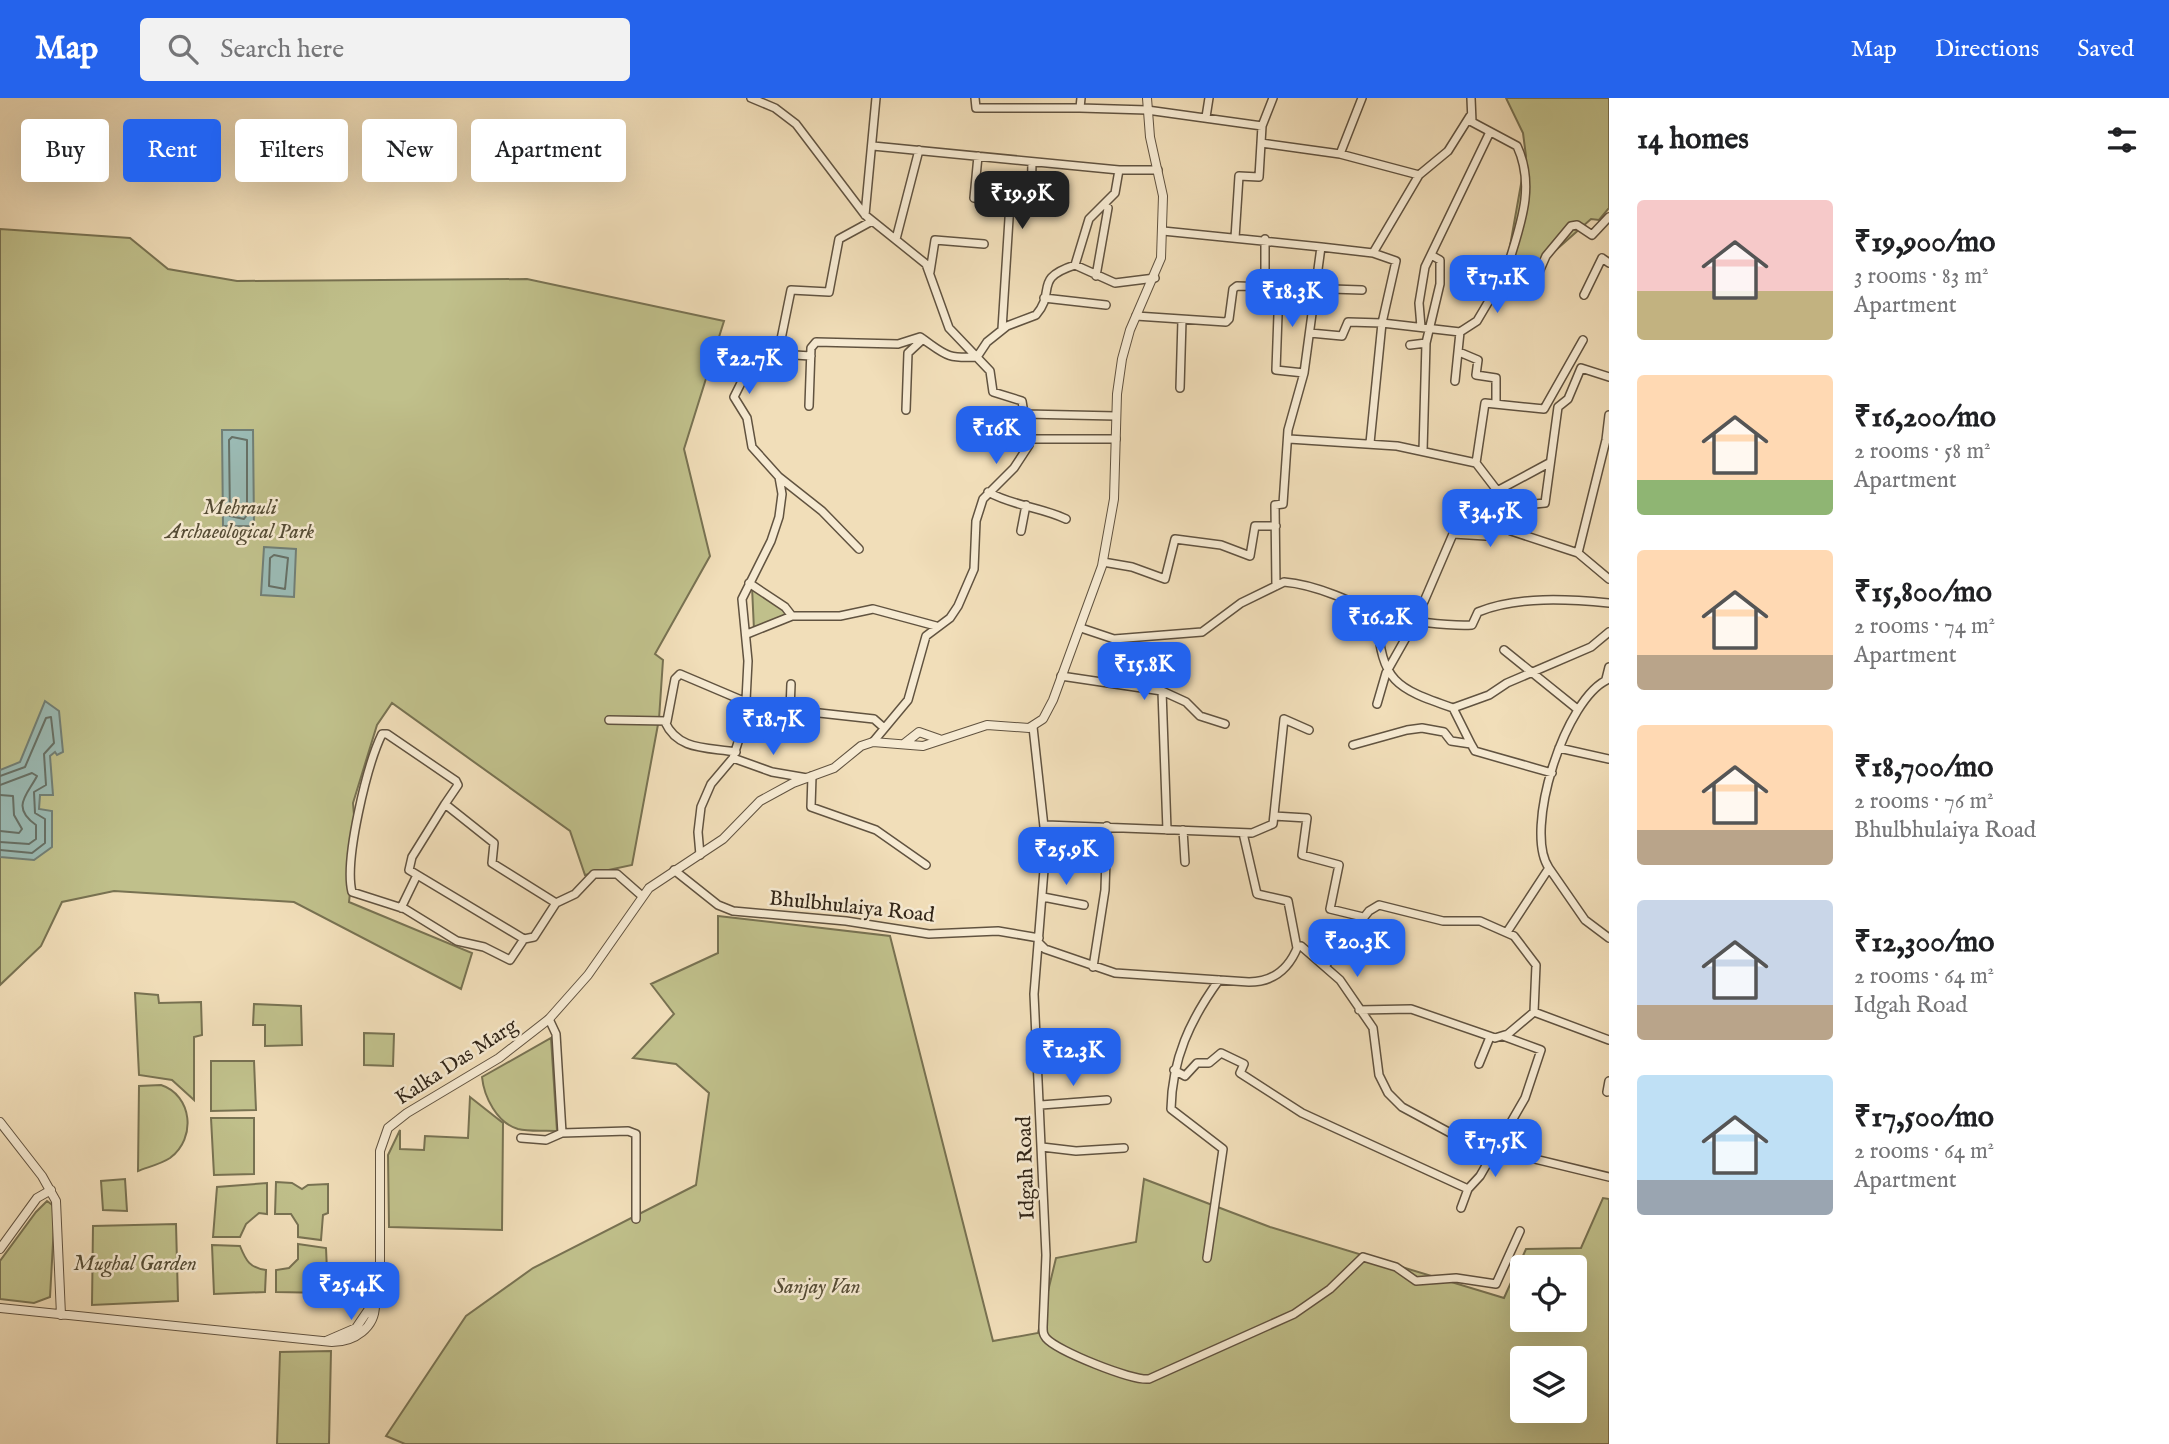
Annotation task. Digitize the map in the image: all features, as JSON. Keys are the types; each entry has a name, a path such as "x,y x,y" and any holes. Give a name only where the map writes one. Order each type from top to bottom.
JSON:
{"street":[{"path":"751,98 775,108 796,124 865,215 920,257 930,273 948,328 990,371 993,392 1022,401 1030,439 1014,468 988,492 976,521 974,569 956,610 923,641 908,700 873,742"},
{"path":"865,215 876,98"},
{"path":"975,98 976,108 1147,110 1262,126"},
{"path":"1080,98 1080,108"},
{"path":"674,870 732,831 754,805 775,791 834,768 854,750 873,742 923,746 987,725 1021,730 1033,727 1048,710 1103,562 1114,499 1116,416 1122,359 1136,316 1155,278 1163,231 1163,196 1147,98"},
{"path":"1206,117 1209,98"},
{"path":"1235,238 1239,176 1259,177 1262,126 1273,98"},
{"path":"1340,155 1362,98"},
{"path":"1310,333 1342,337 1348,322 1460,332 1477,321 1506,272 1527,198 1527,184 1517,146 1476,127 1471,116 1471,98"},
{"path":"1373,253 1419,176 1448,151 1471,116"},
{"path":"1421,327 1419,303 1425,267 1489,134"},
{"path":"1261,143 1340,155 1419,176"},
{"path":"873,146 1119,170 1158,170"},
{"path":"896,239 919,150"},
{"path":"978,156 974,198 1031,207 1032,162"},
{"path":"977,357 987,342 1003,329 1032,318 1040,310 1052,275 1075,265 1089,219 1118,189 1119,170"},
{"path":"1003,329 1010,203"},
{"path":"1096,276 1108,208"},
{"path":"1506,272 1521,290 1532,288 1546,256 1571,226 1577,225 1592,235 1609,216"},
{"path":"778,354 791,290 829,292 839,239 872,221"},
{"path":"1163,231 1265,239 1373,253 1396,261 1382,323 1370,443"},
{"path":"1265,239 1265,286"},
{"path":"930,273 934,240 984,244"},
{"path":"1276,586 1275,505 1283,504 1289,439 1304,373 1321,247"},
{"path":"1423,451 1426,343 1440,284 1440,260 1431,255"},
{"path":"1584,295 1602,258 1609,263"},
{"path":"1075,265 1096,276 1121,283 1136,278 1155,278"},
{"path":"1136,316 1228,321 1234,286 1362,290"},
{"path":"1279,287 1276,370 1304,373"},
{"path":"1044,298 1106,305"},
{"path":"1180,388 1182,320"},
{"path":"1455,381 1460,332"},
{"path":"809,406 812,345 816,342 898,344 916,337 923,339 943,356 956,359 977,357"},
{"path":"906,410 908,353 923,339"},
{"path":"1476,463 1485,402 1544,409 1583,340"},
{"path":"1410,345 1426,343"},
{"path":"1459,352 1478,360 1476,375 1496,378 1496,404"},
{"path":"811,356 778,354 743,379 734,397 747,418 756,455 822,511 859,549"},
{"path":"1505,507 1545,503 1554,418 1558,407 1568,399 1581,368 1609,377"},
{"path":"1025,414 1116,416"},
{"path":"1578,553 1607,441 1609,415"},
{"path":"1030,439 1116,439"},
{"path":"1289,439 1370,443 1476,463 1497,491 1515,533 1578,553 1609,579"},
{"path":"1497,491 1549,463"},
{"path":"700,855 698,832 701,807 711,784 734,755 745,720 747,634 741,599 763,560 779,517 782,494 779,477"},
{"path":"988,492 1066,519"},
{"path":"1021,531 1026,505"},
{"path":"1377,704 1386,673 1416,620 1453,534 1486,536 1508,521"},
{"path":"1103,562 1132,567 1165,579 1175,539 1221,545 1250,556 1255,526 1276,526"},
{"path":"1080,628 1114,639 1202,632 1241,603 1289,582 1346,599 1370,610 1377,619 1380,650 1386,673 1414,694 1453,708 1591,648 1609,632"},
{"path":"749,583 785,607 792,616"},
{"path":"1377,619 1416,620 1447,626 1472,625 1476,614 1496,607 1561,599 1609,603"},
{"path":"747,634 792,616 840,616 873,609 936,626"},
{"path":"1504,650 1576,708"},
{"path":"1609,667 1608,679 1576,708 1559,748 1540,842 1542,858 1585,920 1609,938"},
{"path":"609,720 665,722 669,719 676,677 680,674 747,702"},
{"path":"1061,676 1162,691 1186,702 1200,716 1225,724"},
{"path":"745,720 780,723 790,710 791,684"},
{"path":"1162,691 1167,830"},
{"path":"1453,708 1475,751 1552,773"},
{"path":"790,710 874,719 883,727"},
{"path":"1046,825 1252,833 1273,824 1284,719 1309,730"},
{"path":"665,722 673,737 683,744 734,755 772,772 810,777"},
{"name":"Idgah Road","path":"1033,727 1046,825 1043,897 1034,994 1046,1255 1044,1334 1059,1347 1140,1380 1258,1333 1294,1314 1330,1289 1363,1256 1396,1267 1416,1281 1456,1278 1496,1284 1520,1231"},
{"path":"1353,745 1422,727 1444,732 1451,741 1471,744"},
{"path":"905,743 919,732 939,740"},
{"path":"524,939 510,960 484,947 457,941 401,908 352,892 350,885 363,791 382,734 387,734 458,785 409,863 409,870 417,875 524,939 534,937 556,903 575,894 590,876 607,872 621,876 642,896"},
{"path":"1559,748 1609,759"},
{"path":"810,777 811,807 876,830 926,865"},
{"path":"445,804 494,843 492,863 556,903"},
{"path":"1274,816 1307,818 1302,855 1339,865 1330,909 1363,917"},
{"path":"1093,967 1105,890 1107,826"},
{"path":"1184,830 1185,862"},
{"path":"1243,833 1256,894 1288,901 1297,948 1301,946 1346,988 1376,1032 1378,1075 1395,1102 1452,1136 1493,1151 1609,1177"},
{"path":"1507,932 1549,868"},
{"name":"Bhulbhulaiya Road","path":"674,870 718,905 733,911 846,921 929,934 979,930 1039,940 1045,949 1093,967 1139,976 1256,982 1272,977 1289,965 1297,948"},
{"name":"Kalka Das Marg","path":"0,1308 292,1340 340,1342 360,1334 375,1314 380,1276 380,1151 388,1128 407,1113 499,1058 549,1019 588,975 642,896 674,870"},
{"path":"401,908 417,875"},
{"path":"1043,897 1084,905"},
{"path":"1325,966 1374,906 1384,905 1443,921 1480,921 1507,932 1521,942 1536,965 1534,1012"},
{"path":"1207,1258 1223,1149 1171,1109 1174,1070 1185,1036 1219,980"},
{"path":"1359,1010 1412,1009 1490,1037 1502,1036 1541,1050 1525,1098 1480,1176 1468,1189 1461,1208"},
{"path":"1502,1036 1534,1012"},
{"path":"1534,1012 1609,1040"},
{"path":"549,1019 556,1034 562,1133"},
{"path":"1479,1064 1490,1037"},
{"path":"1174,1070 1185,1076 1197,1063 1209,1063 1221,1053 1244,1064 1240,1073 1291,1107 1468,1189"},
{"path":"1038,1064 1095,1059"},
{"path":"1607,1092 1609,1081"},
{"path":"1041,1105 1107,1100"},
{"path":"0,1122 51,1190 57,1208 61,1315"},
{"path":"521,1138 546,1140 562,1133 628,1131 636,1134 636,1219"},
{"path":"1042,1147 1076,1151 1124,1148"},
{"path":"0,1249 37,1198 51,1190"}],"green space":[{"path":"1506,98 1609,98 1609,208 1599,220 1591,219 1522,280 1507,263 1526,156 1523,133"},
{"name":"Mehrauli Archaeological Park","path":"0,229 130,238 168,269 237,281 527,279 724,321 684,449 710,556 655,654 663,660 659,719 632,865 585,875 570,831 392,703 377,725 353,803 356,839 349,902 472,953 461,989 294,902 114,891 62,902 41,946 0,985"},
{"path":"752,587 788,612 786,618 754,630"},
{"name":"Sanjay Van","path":"718,916 890,936 993,1341 1038,1333 1056,1258 1136,1242 1144,1179 1270,1227 1504,1298 1510,1285 1510,1332 1587,1332 1587,1255 1523,1255 1526,1249 1581,1248 1603,1198 1609,1199 1609,1444 405,1444 386,1436 466,1316 533,1268 696,1185 709,1093 676,1064 633,1058 674,1014 651,984 718,953"},
{"path":"135,993 158,995 159,1003 201,1002 202,1035 194,1037 194,1100 172,1080 139,1075"},
{"path":"254,1004 301,1006 302,1045 265,1046 265,1025 253,1025"},
{"path":"364,1033 394,1034 393,1066 364,1065"},
{"path":"551,1038 557,1131 518,1129 504,1121 493,1108 482,1077"},
{"path":"211,1061 254,1061 256,1110 211,1111"},
{"path":"161,1085 171,1090 185,1107 187,1129 179,1150 170,1158 138,1171 139,1086"},
{"path":"470,1097 503,1123 502,1230 389,1227 388,1155 400,1130 400,1149 424,1150 425,1136 468,1138"},
{"path":"211,1118 254,1118 254,1174 214,1175"},
{"path":"125,1179 127,1211 103,1210 101,1181"},
{"path":"276,1182 292,1183 302,1189 308,1185 328,1184 328,1213 323,1215 321,1240 298,1237 298,1225 291,1214 275,1214"},
{"path":"267,1183 267,1214 259,1213 246,1224 240,1237 213,1237 217,1187"},
{"path":"47,1201 55,1207 50,1297 34,1303 0,1299 0,1261"},
{"name":"Mughal Garden","path":"176,1224 178,1301 92,1305 93,1226"},
{"path":"298,1244 326,1248 328,1293 276,1292 276,1270 289,1268 298,1259"},
{"path":"212,1245 240,1246 249,1263 266,1270 265,1292 214,1294"},
{"path":"331,1351 329,1444 277,1444 280,1352"}],"water":[{"path":"222,430 253,430 254,526 223,526"},
{"path":"264,547 296,549 294,597 261,595"},
{"path":"45,701 59,711 63,752 57,755 55,752 50,756 53,795 40,795 39,809 52,811 52,847 34,860 0,857 0,770 20,762"}]}
